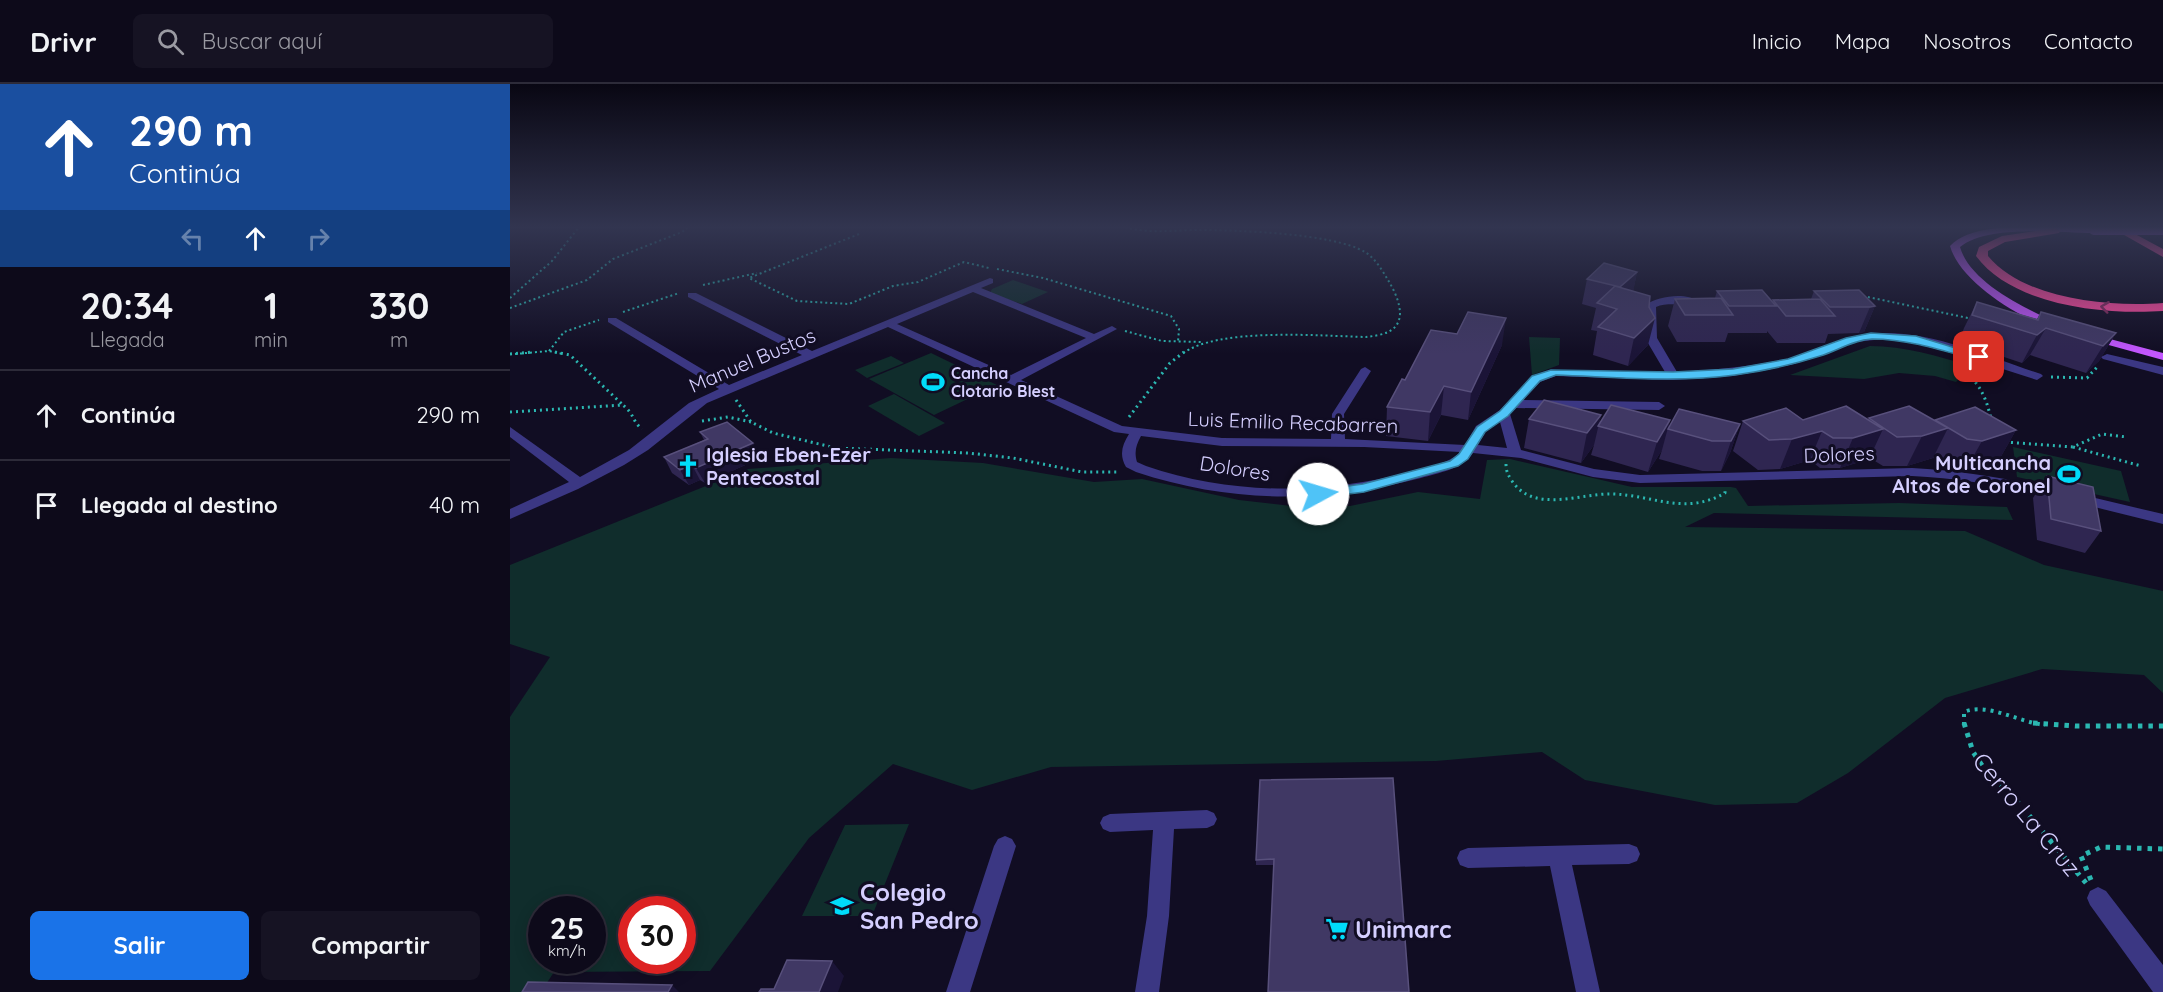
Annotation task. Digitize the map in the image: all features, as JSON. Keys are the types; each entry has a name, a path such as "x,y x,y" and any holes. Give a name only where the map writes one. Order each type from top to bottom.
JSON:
{"highway":[{"path":"1993,269 2028,288 2058,298 2116,308 2163,307"}],"main road":[{"path":"1969,269 2002,298 2034,317 2067,330"},
{"path":"2081,334 2163,357"}],"street":[{"name":"Manuel Bustos","path":"510,514 633,454 692,406 990,281"},
{"path":"972,288 1095,338"},
{"path":"689,292 811,355"},
{"path":"1673,376 1650,334 1651,305 1663,300 1708,301"},
{"path":"612,317 728,389"},
{"name":"Luis Emilio Recabarren","path":"889,324 1119,429 1222,442 1338,443 1468,448"},
{"path":"1011,380 1112,329"},
{"name":"Dolores","path":"1142,469 1247,492 1282,495 1322,494 1372,486 1454,463 1464,457 1481,429 1509,409 1536,379 1555,372 1673,376 1733,372 1772,366 1820,353 1854,339 1883,336 1932,343 2037,376"},
{"path":"2107,357 2163,371"},
{"path":"1338,443 1336,425 1340,407 1365,371"},
{"path":"1511,452 1509,409 1659,406"},
{"path":"510,431 578,482"},
{"path":"1137,432 1126,453 1131,464 1142,469"},
{"name":"Dolores","path":"1468,448 1511,452 1609,476 1640,479 1912,472 1957,474 2004,482 2163,519"},
{"path":"1110,823 1207,819"},
{"path":"1148,992 1158,916 1164,821"},
{"path":"958,992 1005,846"},
{"path":"1468,858 1629,854"},
{"path":"1559,857 1588,992"},
{"path":"2098,898 2163,985"}],"path":[{"path":"510,298 542,269"},
{"path":"510,308 587,280 601,269"},
{"path":"771,269 749,278 797,301 849,304 893,286 918,282 947,269"},
{"path":"1000,269 1043,278 1171,316 1179,329 1178,342"},
{"path":"1112,329 1146,338 1178,342 1214,341 1258,334 1366,337 1381,335 1394,330 1399,321 1398,301 1383,269"},
{"path":"549,351 564,332 689,292 715,281 764,272"},
{"path":"1858,295 1978,321"},
{"path":"1119,429 1170,363 1185,351 1214,341"},
{"path":"510,354 549,351 570,355 633,413 636,424 644,430 729,417 751,422 773,433 836,448 968,453 1013,458 1082,472 1103,473 1142,469"},
{"path":"2037,376 2087,378 2107,357"},
{"path":"1957,368 1972,375 1987,399 1991,420"},
{"path":"728,389 751,422"},
{"path":"510,412 623,405"},
{"path":"2073,447 2102,435 2127,437"},
{"path":"1995,441 2073,447 2141,466"},
{"path":"1511,452 1505,470 1515,488 1551,502 1614,494 1658,503 1703,504 1714,501 1725,493 1726,477"},
{"name":"Cerro La Cruz","path":"2098,898 2017,801 1983,767 1973,752 1964,729 1964,712 1972,707 1988,708 2022,721 2046,725 2163,726"},
{"path":"2098,898 2081,856 2101,848 2163,849"}],"green space":[{"path":"1013,280 1048,292 1022,304 990,293 992,289"},
{"path":"1529,337 1560,338 1559,365 1532,375"},
{"path":"1870,346 1908,350 1971,366 1956,382 1935,376 1899,373 1864,379 1790,375"},
{"name":"Cancha Clotario Blest","path":"931,353 997,385 934,415 869,379"},
{"path":"891,356 904,363 867,378 855,370"},
{"path":"894,394 945,423 919,436 868,406"},
{"name":"Multicancha Altos de Coronel","path":"2013,447 2121,471 2130,502 2017,477"},
{"path":"891,458 983,463 1094,482 1142,479 1239,500 1300,507 1350,506 1418,492 1480,499 1487,460 1510,459 1632,487 1731,487 1736,488 1748,506 1899,503 2007,507 2013,520 1714,513 1685,527 1965,531 2044,565 2163,591 2163,693 2144,675 2042,669 1945,698 1848,773 1797,803 1715,805 1585,780 1542,752 1436,761 1051,767 972,790 893,764 809,838 710,971 696,971 696,896 618,896 618,972 606,972 606,896 528,896 528,974 553,974 541,992 510,992 510,717 550,657 510,644 510,565 748,469"},
{"path":"909,824 872,916 802,916 845,825"}],"building":[{"path":"1597,269 1627,269 1637,272 1620,287 1587,279"},
{"path":"1615,286 1650,296 1649,307 1655,318 1634,338 1598,327 1617,309 1597,303"},
{"path":"1762,290 1776,306 1729,306 1717,291"},
{"path":"1859,290 1875,306 1830,307 1814,291"},
{"path":"1721,298 1733,315 1685,315 1675,299"},
{"path":"1820,299 1835,316 1786,316 1773,300"},
{"path":"1977,302 2038,320 2041,312 2116,333 2103,346 2046,328 2037,335 1972,315"},
{"path":"1468,312 1506,318 1471,392 1444,386 1430,412 1387,407 1402,379 1405,380 1431,330 1457,334"},
{"path":"1544,400 1601,415 1587,433 1529,419"},
{"path":"1611,405 1670,420 1657,442 1598,426"},
{"path":"1846,406 1883,429 1853,438 1833,438 1822,431 1792,439 1769,440 1743,421 1786,408 1803,420"},
{"path":"1909,406 1948,428 1922,436 1897,437 1869,418"},
{"path":"1975,407 2016,430 1982,441 1967,439 1935,420"},
{"path":"1679,409 1740,424 1731,441 1712,441 1668,429"},
{"path":"727,422 753,443 696,468 692,465 680,470 664,457 708,439 700,432"},
{"path":"2047,476 2093,487 2101,531 2051,519"},
{"name":"Unimarc","path":"1393,778 1409,992 1268,992 1274,859 1256,860 1260,780"},
{"path":"787,960 832,961 819,992 759,992 761,989 774,989"},
{"path":"528,982 672,985 668,992 522,992"}],"place":[{"name":"Cancha Clotario Blest","path":"933,382"},
{"name":"Iglesia Eben-Ezer Pentecostal","path":"688,466"},
{"name":"Multicancha Altos de Coronel","path":"2069,474"},
{"name":"Colegio San Pedro","path":"842,906"},
{"name":"Unimarc","path":"1337,929"}],"route":[{"path":"1318,494 1364,488 1460,460 1481,429 1504,413 1536,379 1555,372 1673,376 1733,372 1790,362 1820,353 1849,340 1871,336 1916,339 1979,357"}]}
